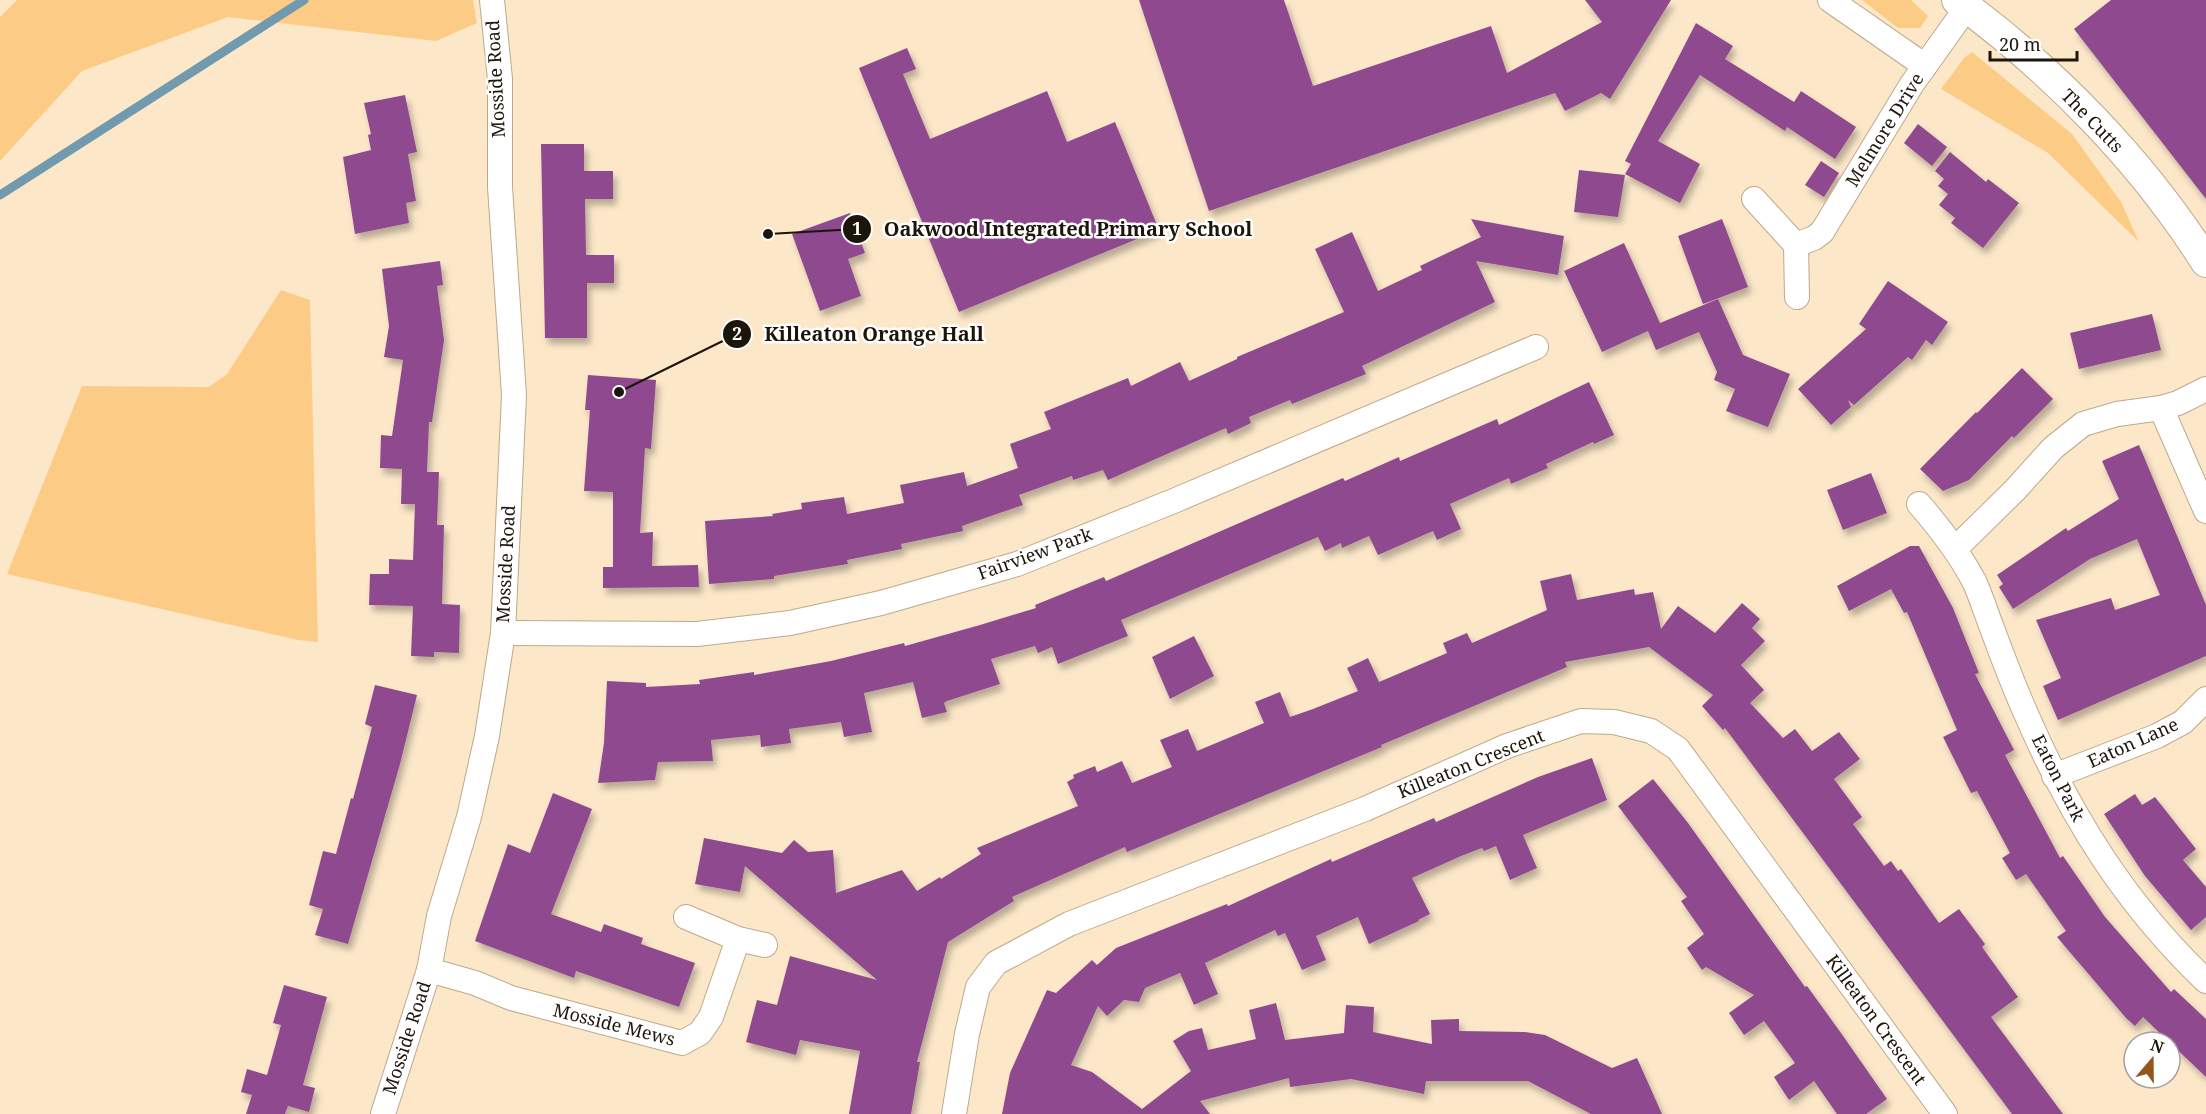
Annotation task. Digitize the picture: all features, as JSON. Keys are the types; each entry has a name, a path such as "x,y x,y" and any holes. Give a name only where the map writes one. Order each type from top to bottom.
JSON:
{"street":[{"name":"Mosside Road","path":"383,1114 429,970 439,916 474,794 487,736 503,633 514,395 500,187 500,79 492,0"},
{"path":"1830,0 1925,66"},
{"name":"Melmore Drive","path":"1796,245 1814,238 1821,232 1962,4"},
{"name":"The Cutts","path":"1962,4 2027,56 2106,132 2179,219 2206,262"},
{"path":"1754,198 1796,245 1797,297"},
{"name":"Fairview Park","path":"503,633 697,634 790,623 881,603 1017,564 1187,496 1536,347"},
{"path":"1955,549 2015,490 2053,448 2083,424 2117,414 2161,408 2206,390"},
{"path":"2161,408 2206,512"},
{"name":"Eaton Park","path":"1919,504 1955,549 1975,584 2023,706 2054,776 2100,856 2129,897 2175,951 2206,981"},
{"name":"Eaton Lane","path":"2054,776 2157,736 2183,722 2206,699"},
{"name":"Killeaton Crescent","path":"954,1114 967,1034 978,987 996,963 1069,924 1365,809 1507,746 1581,721 1614,722 1651,730 1678,749 1945,1114"},
{"path":"686,917 738,939 765,945"},
{"name":"Mosside Mews","path":"429,970 475,983 511,998 682,1043 700,1033 711,1017 738,939"}],"shaded area":[{"path":"17,0 473,0 477,23 436,41 228,17 82,71 0,161 0,17"},
{"path":"1862,0 1911,0 1928,16 1920,28 1898,28"},
{"path":"1972,52 2072,134 2121,202 2139,242 2048,153 1941,89 1964,58"},
{"path":"281,290 310,300 318,642 298,640 7,574 82,386 209,387 227,374"}],"building":[{"path":"1139,0 1284,0 1313,86 1491,26 1507,73 1602,22 1585,0 1671,0 1610,99 1601,93 1565,111 1555,93 1209,211"},
{"path":"2111,0 2206,0 2206,199 2074,29"},
{"path":"1696,23 1733,46 1725,59 1794,102 1801,91 1856,127 1835,159 1787,127 1785,131 1700,75 1658,141 1700,164 1680,203 1625,174 1631,164 1625,161"},
{"path":"907,48 916,69 903,74 930,139 1047,91 1067,142 1115,122 1159,230 959,312 859,68"},
{"path":"405,95 417,152 408,154 416,201 406,203 409,223 355,234 343,157 371,150 368,135 371,134 364,103"},
{"path":"1918,124 1947,147 1932,166 1904,143"},
{"path":"541,144 584,144 584,171 613,171 613,199 585,199 586,255 614,255 614,283 587,283 587,338 545,338"},
{"path":"1950,152 1986,182 1988,179 2019,203 1983,248 1951,223 1955,218 1939,205 1948,194 1938,186 1944,179 1935,171"},
{"path":"1821,161 1839,173 1824,197 1805,185"},
{"path":"1579,170 1625,175 1618,217 1574,212"},
{"path":"850,213 865,253 848,259 861,296 820,311 792,234"},
{"path":"1471,219 1564,236 1558,275 1476,261 1495,302 1362,366 1366,374 1292,404 1290,400 1249,417 1251,423 1228,434 1226,428 1108,480 1103,470 1073,480 1072,476 1019,495 1023,505 962,526 963,531 901,544 902,549 847,560 848,564 774,576 774,579 709,584 705,521 773,516 772,514 802,509 801,503 844,497 847,514 904,503 900,485 964,472 967,486 1018,468 1010,444 1051,429 1044,412 1128,378 1131,386 1180,362 1189,381 1237,357 1344,312 1315,249 1352,232 1378,291 1422,270 1420,266 1481,237"},
{"path":"1722,219 1748,287 1703,304 1678,236"},
{"path":"1624,243 1660,323 1718,299 1743,355 1790,374 1768,427 1726,411 1735,389 1714,380 1717,372 1699,332 1656,350 1648,331 1602,352 1564,271"},
{"path":"440,261 443,285 437,286 444,340 432,422 429,422 427,472 439,472 437,525 444,525 442,604 460,605 459,653 434,652 434,657 411,656 413,606 369,605 370,574 389,574 389,559 413,560 415,504 401,504 402,469 380,468 381,435 392,436 403,360 384,357 389,326 382,269"},
{"path":"1888,281 1948,322 1932,345 1926,340 1912,360 1908,357 1854,405 1848,400 1851,407 1831,425 1798,389 1866,329 1859,324"},
{"path":"2152,314 2161,350 2079,369 2070,333"},
{"path":"2022,368 2053,399 2014,438 2012,436 1969,480 1943,491 1920,469"},
{"path":"588,375 656,380 651,449 645,448 640,533 653,532 652,566 698,565 699,587 603,588 603,567 613,567 613,492 584,491 590,410 585,410"},
{"path":"1589,382 1614,435 1546,464 1548,468 1511,484 1509,478 1450,504 1461,529 1437,540 1433,531 1378,555 1369,536 1342,548 1341,543 1325,551 1318,537 1121,620 1128,636 1058,664 1052,647 1038,653 1035,646 991,659 1000,684 947,701 944,703 947,712 922,718 913,682 864,693 872,732 844,737 841,722 789,729 791,743 761,747 760,735 711,740 713,761 658,762 655,780 598,783 604,743 607,681 646,683 646,687 700,684 699,680 754,672 754,675 831,661 904,643 905,646 1036,608 1035,605 1104,577 1106,581 1343,478 1345,481 1399,457 1400,461 1497,419 1499,425"},
{"path":"2139,445 2206,605 2206,656 2058,720 2043,686 2061,678 2036,620 2111,598 2115,610 2160,595 2137,539 2090,559 2013,609 1999,587 2003,584 1997,575 2066,528 2068,531 2119,499 2102,461"},
{"path":"1871,473 1887,513 1843,530 1827,490"},
{"path":"1910,546 1919,546 1953,608 1979,673 1975,674 2014,750 2005,755 2060,858 2063,856 2105,917 2171,992 2174,989 2206,1019 2206,1077 2182,1054 2182,1030 2157,1030 2143,1017 2135,1026 2126,1018 2057,937 2066,931 2026,874 2016,880 2002,858 2010,853 1977,791 1971,793 1943,737 1957,730 1907,612 1904,613 1891,589 1849,611 1837,586"},
{"path":"1571,574 1577,600 1634,589 1635,595 1653,592 1661,629 1678,606 1715,633 1742,603 1760,619 1752,628 1765,641 1741,665 1764,690 1750,703 1783,738 1795,729 1812,751 1839,732 1860,759 1834,779 1862,817 1853,824 1884,866 1891,861 1898,871 1901,869 1939,923 1959,909 1985,944 1982,947 2018,997 1991,1017 2063,1114 2012,1114 1725,728 1723,730 1702,706 1713,695 1649,647 1565,662 1567,667 1381,745 1382,747 1127,852 1125,847 1012,897 1014,901 948,942 917,1062 920,1062 911,1114 849,1114 860,1051 800,1040 796,1055 746,1042 757,1000 777,1005 790,956 877,980 745,866 740,892 695,884 704,838 782,853 794,840 808,852 833,850 836,893 902,870 917,891 981,854 977,848 1078,806 1067,782 1074,778 1073,775 1095,766 1097,772 1122,761 1132,783 1172,767 1160,740 1188,729 1197,751 1264,723 1255,702 1280,692 1290,717 1358,691 1347,668 1368,658 1379,682 1447,653 1443,643 1467,633 1472,643 1547,610 1540,581"},
{"path":"1194,636 1214,676 1170,699 1152,657"},
{"path":"375,685 417,695 400,764 348,944 315,935 323,909 309,905 323,851 336,854 351,798 353,799 372,727 365,724"},
{"path":"1592,758 1607,800 1523,835 1537,868 1510,880 1496,846 1484,851 1482,848 1461,856 1412,878 1430,914 1369,944 1358,917 1316,936 1326,960 1302,970 1285,933 1278,936 1275,930 1205,963 1218,994 1194,1005 1180,973 1145,988 1139,1002 1124,1000 1107,1016 1098,1006 1071,1065 1092,1072 1142,1109 1191,1071 1173,1041 1189,1031 1202,1028 1208,1050 1256,1039 1249,1010 1276,1003 1285,1040 1344,1033 1346,1005 1374,1007 1373,1032 1432,1044 1431,1020 1459,1019 1459,1031 1525,1032 1545,1035 1612,1068 1637,1058 1662,1114 1591,1114 1528,1081 1426,1081 1424,1094 1351,1079 1290,1087 1289,1078 1200,1101 1210,1114 1002,1114 1010,1073 1047,990 1056,993 1092,960 1097,965 1116,948 1227,904 1228,906 1331,859 1332,862 1434,818 1436,822 1538,777"},
{"path":"1653,779 1688,823 1887,1099 1866,1114 1837,1114 1814,1081 1789,1100 1774,1077 1795,1063 1764,1021 1744,1035 1729,1013 1754,995 1706,967 1702,970 1687,948 1704,934 1681,901 1687,897 1618,806"},
{"path":"553,793 592,809 551,914 601,932 604,924 643,938 641,944 695,963 679,1007 576,971 574,978 475,941 508,844 530,853"},
{"path":"2135,794 2142,805 2155,797 2196,849 2183,860 2206,887 2206,917 2191,930 2145,876 2104,814"},
{"path":"284,985 327,997 303,1085 315,1088 309,1112 288,1106 285,1114 246,1114 252,1095 241,1092 247,1069 267,1075 281,1025 273,1023"}],"waterway":[{"path":"0,195 304,0"}],"place":[{"name":"Oakwood Integrated Primary School","path":"768,234"},
{"name":"Killeaton Orange Hall","path":"619,392"}]}
